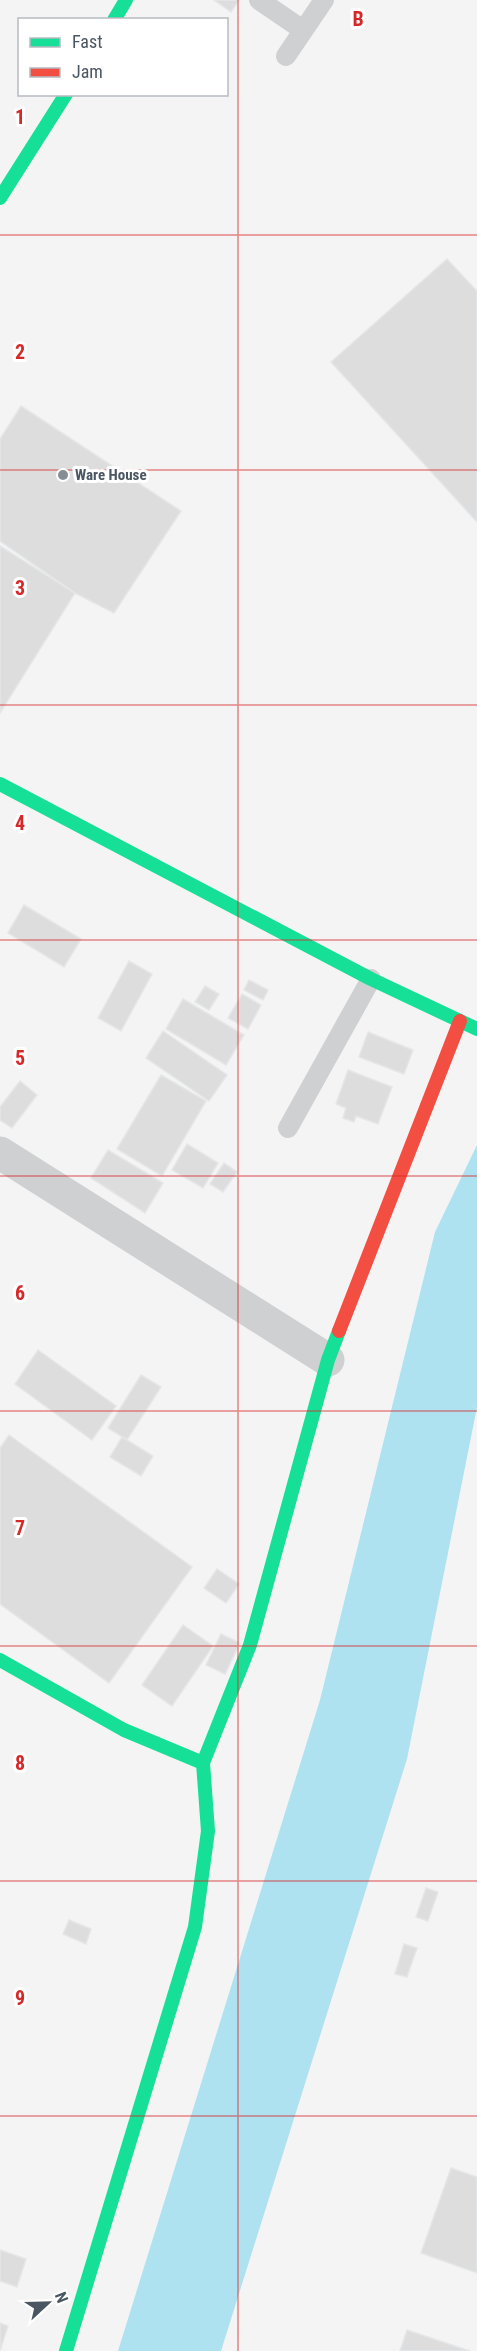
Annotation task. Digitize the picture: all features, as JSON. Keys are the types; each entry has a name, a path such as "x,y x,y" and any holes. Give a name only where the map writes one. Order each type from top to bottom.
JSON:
{"street":[{"path":"115,18 126,0"},
{"path":"0,198 65,96"},
{"path":"0,784 371,979 477,1029"},
{"path":"66,2351 195,1928 208,1831 203,1763 250,1645 328,1360 460,1022"},
{"path":"0,1153 328,1360"},
{"path":"0,1660 131,1736 171,1753 203,1763"}],"lane":[{"path":"259,0 303,30"},
{"path":"286,56 324,0"},
{"path":"288,1128 371,979"}],"water":[{"path":"477,1145 477,1407 407,1759 221,2351 118,2351 320,1700 435,1232"}],"building":[{"path":"214,0 239,0 231,12"},
{"path":"447,259 477,291 477,522 331,362"},
{"name":"Ware House","path":"21,406 181,511 114,613 75,593 0,541 0,439"},
{"path":"0,546 75,593 0,713"},
{"path":"24,905 81,939 64,967 8,933"},
{"path":"129,961 152,974 121,1031 98,1018"},
{"path":"249,980 268,990 263,1000 244,990"},
{"path":"205,986 219,994 209,1010 195,1002"},
{"path":"242,994 261,1005 248,1029 228,1018"},
{"path":"183,999 244,1035 226,1065 166,1029"},
{"path":"163,1031 227,1075 209,1101 146,1058"},
{"path":"368,1032 413,1050 404,1074 359,1057"},
{"path":"348,1070 392,1087 378,1124 356,1116 354,1122 343,1118 346,1108 336,1104"},
{"path":"161,1075 206,1101 162,1176 117,1149"},
{"path":"20,1081 37,1095 12,1128 0,1120 0,1107"},
{"path":"187,1144 218,1163 203,1188 172,1170"},
{"path":"108,1150 163,1183 145,1213 91,1178"},
{"path":"224,1163 237,1172 223,1192 210,1184"},
{"path":"38,1350 116,1406 92,1440 15,1384"},
{"path":"141,1375 161,1387 127,1440 108,1428"},
{"path":"9,1435 192,1567 109,1683 0,1604 0,1448"},
{"path":"122,1437 153,1456 141,1476 110,1457"},
{"path":"217,1569 239,1584 226,1603 204,1588"},
{"path":"183,1625 213,1646 172,1706 142,1685"},
{"path":"221,1634 240,1643 225,1674 206,1665"},
{"path":"426,1888 438,1892 428,1921 416,1917"},
{"path":"69,1920 91,1929 86,1944 63,1934"},
{"path":"404,1944 417,1948 407,1977 395,1974"},
{"path":"451,2168 477,2177 477,2273 421,2253"},
{"path":"0,2250 26,2259 17,2287 0,2281"},
{"path":"0,2323 8,2326 0,2351"},
{"path":"407,2330 470,2351 400,2351"}],"traffic: fast":[{"path":"115,18 126,0"},
{"path":"0,198 65,96"},
{"path":"0,784 371,979 477,1029"},
{"path":"0,1660 124,1730 203,1763 250,1645 328,1360 339,1331"},
{"path":"66,2351 195,1927 208,1831 203,1763"}],"traffic: jam":[{"path":"339,1331 460,1021"}],"place":[{"name":"Ware House","path":"63,475"}]}
